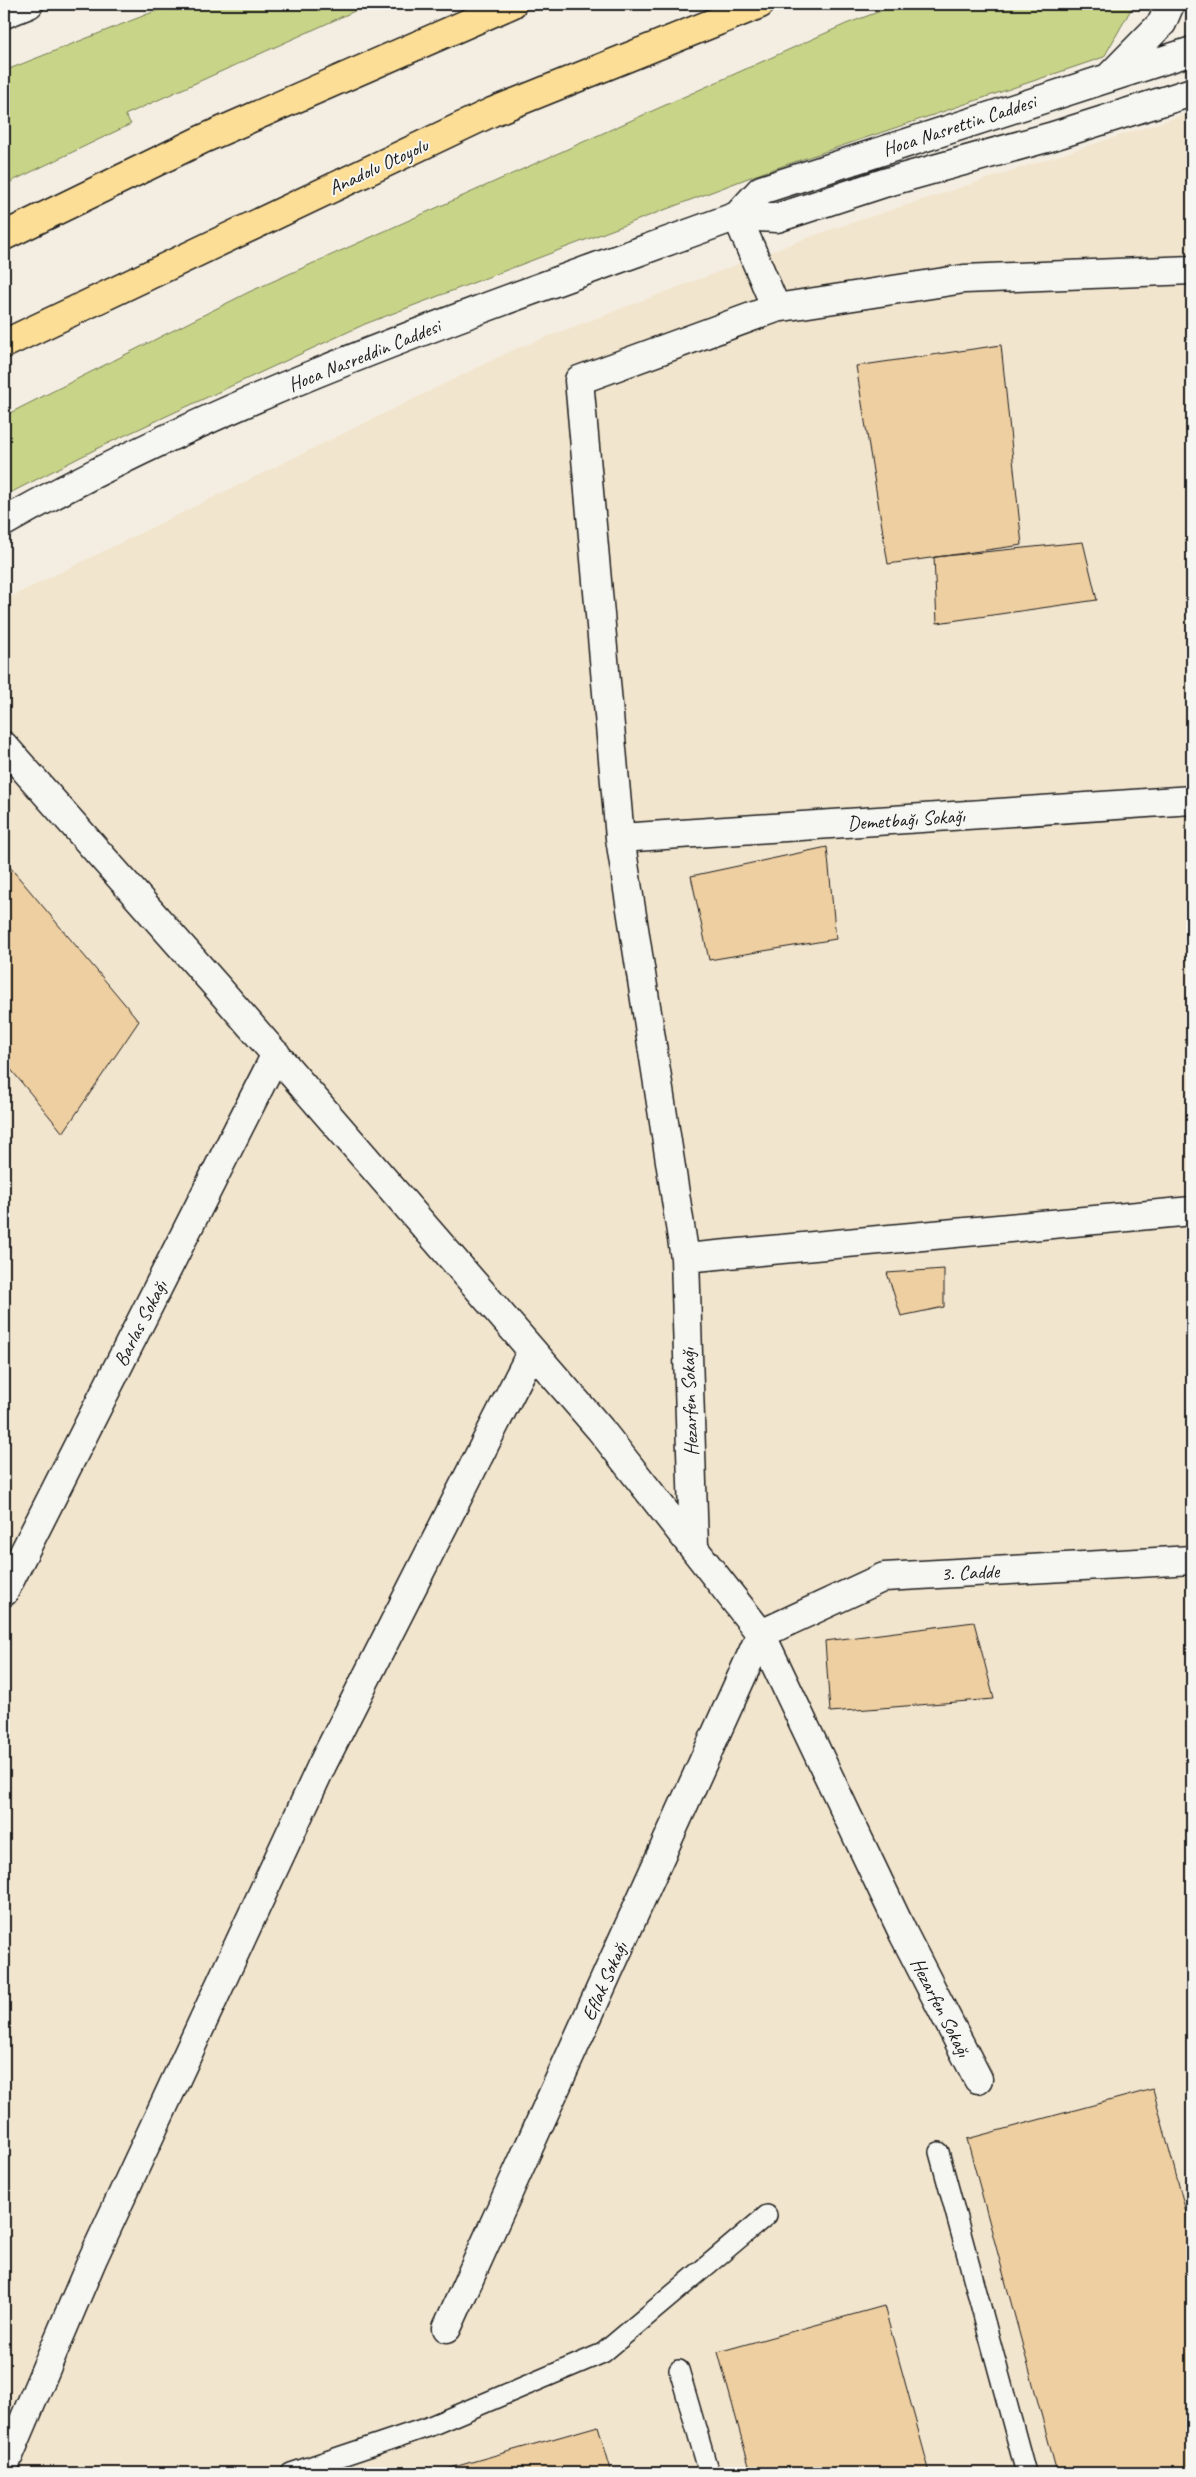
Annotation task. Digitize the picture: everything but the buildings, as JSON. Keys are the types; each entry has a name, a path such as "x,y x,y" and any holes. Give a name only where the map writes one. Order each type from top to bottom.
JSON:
{"highway":[{"path":"4,236 203,139 512,4"},
{"name":"Anadolu Otoyolu","path":"4,344 492,112 760,4"}],"street":[{"path":"4,14 29,4"},
{"path":"1108,77 1162,23 1170,4"},
{"name":"Hoca Nasrettin Caddesi","path":"737,216 760,190 1192,51"},
{"name":"Hoca Nasrettin Caddesi","path":"737,216 777,218 884,183 1050,137 1192,92"},
{"path":"737,216 776,308 964,279 1192,270"},
{"name":"Hoca Nasreddin Caddesi","path":"4,522 49,496 225,411 430,328 737,216"},
{"name":"Hezarfen Sokağı","path":"694,1547 685,1258 620,838 579,380 776,308"},
{"name":"Hezarfen Sokağı","path":"4,746 276,1054 600,1429 761,1634 904,1935 978,2079"},
{"name":"Demetbağı Sokağı","path":"620,838 1192,800"},
{"name":"Barlas Sokağı","path":"4,1592 276,1054"},
{"path":"685,1258 1192,1211"},
{"path":"4,2467 94,2258 322,1765 532,1351"},
{"name":"3. Cadde","path":"761,1634 884,1577 1192,1560"},
{"name":"Eflak Sokağı","path":"448,2328 761,1634"}],"lane":[{"path":"939,2152 1026,2473"},
{"path":"291,2473 428,2427 603,2353 767,2215"},
{"path":"679,2370 709,2473"}],"shaded area":[{"path":"1192,112 1192,2473 4,2473 4,600 515,349 820,233"}],"green space":[{"path":"173,4 370,4 125,115 131,124 4,185 4,71"},
{"path":"899,4 1134,4 1104,57 756,175 365,324 102,446 4,496 4,416 249,292 846,24"}]}
